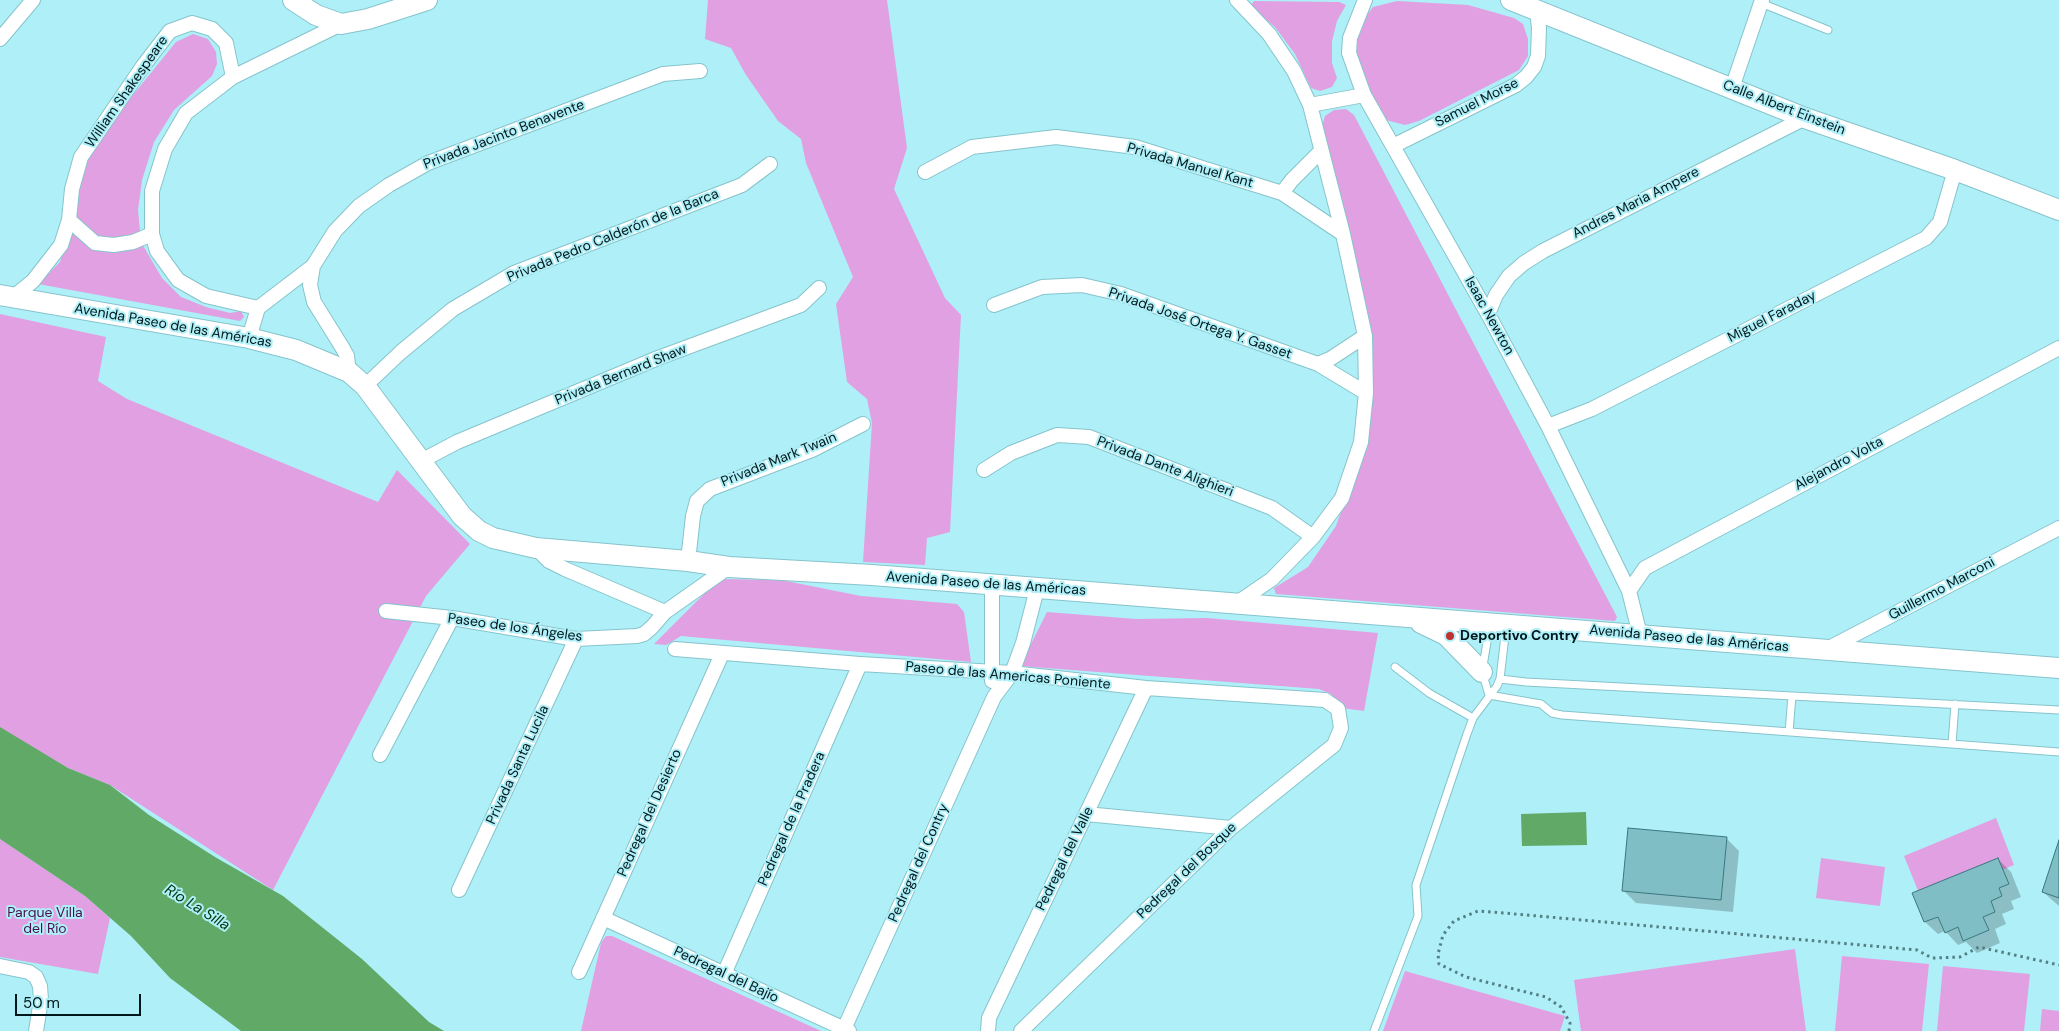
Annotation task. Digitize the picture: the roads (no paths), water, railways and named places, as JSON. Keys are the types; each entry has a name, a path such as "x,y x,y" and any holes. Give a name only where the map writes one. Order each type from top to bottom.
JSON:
{"street":[{"path":"0,39 33,0"},
{"path":"293,0 316,15 341,24"},
{"path":"249,338 258,308 206,296 178,280 157,251 152,234 152,191 165,149 186,113 233,78 341,24 368,19 427,0"},
{"path":"1237,0 1269,34 1294,71 1310,106 1343,234 1365,336 1366,393 1361,442 1342,498 1313,537 1272,579 1237,603"},
{"name":"Isaac Newton","path":"1365,0 1350,38 1349,53 1364,95 1488,314 1548,426 1628,591 1640,635"},
{"name":"Calle Albert Einstein","path":"1511,0 1805,118 1955,170 2059,210"},
{"path":"1732,88 1762,2"},
{"name":"Samuel Morse","path":"1393,146 1516,85 1526,77 1534,67 1538,56 1540,28 1537,11"},
{"name":"William Shakespeare","path":"6,297 33,281 61,246 69,220 72,188 81,157 143,66 170,31 192,23 212,29 226,43 233,78"},
{"name":"Privada Jacinto Benavente","path":"258,308 313,266 335,231 359,206 389,185 428,163 663,74 700,71"},
{"path":"1310,106 1364,95"},
{"name":"Andres Maria Ampere","path":"1488,314 1496,296 1509,276 1543,250 1805,118"},
{"name":"Privada Manuel Kant","path":"925,172 972,147 1056,137 1135,147 1282,193 1343,234"},
{"path":"1282,193 1292,180 1321,151"},
{"name":"Privada Pedro Calderón de la Barca","path":"364,386 401,352 453,309 514,273 742,185 770,164"},
{"name":"Miguel Faraday","path":"1548,426 1592,410 1926,238 1940,222 1955,170"},
{"path":"69,220 95,243 114,245 133,242 152,234"},
{"name":"Privada Jacinto Benavente","path":"313,266 310,285 314,302 347,356 349,372"},
{"name":"Privada José Ortega Y. Gasset","path":"994,305 1042,287 1082,285 1120,294 1318,364 1366,393"},
{"name":"Privada Bernard Shaw","path":"421,461 458,442 640,366 801,305 819,288"},
{"name":"Avenida Paseo de las Américas","path":"6,297 249,338 296,350 349,372 364,386 462,516 478,531 500,540 536,548 688,560 729,567 872,575 1237,603 1413,619 2059,668"},
{"path":"1318,364 1330,359 1365,336"},
{"name":"Alejandro Volta","path":"1628,591 1644,568 2059,348"},
{"name":"Privada Mark Twain","path":"688,560 693,516 697,501 710,488 812,450 863,424"},
{"name":"Privada Dante Alighieri","path":"984,470 1011,453 1057,435 1089,437 1272,508 1313,537"},
{"name":"Guillermo Marconi","path":"1826,650 2059,528"},
{"path":"536,548 549,560 565,569 665,612"},
{"name":"Paseo de los Ángeles","path":"386,612 452,618 576,639 637,636 644,634 665,612 729,567"},
{"path":"992,585 991,673 994,697"},
{"name":"Pedregal del Contry","path":"847,1030 994,697 1012,673 1023,643 1037,588"},
{"path":"380,754 452,618"},
{"path":"1413,619 1446,636 1491,675"},
{"name":"Privada Santa Lucila","path":"459,890 576,639"},
{"name":"Paseo de las Americas Poniente","path":"675,649 860,664 1012,673 1146,688 1325,700 1338,709"},
{"name":"Pedregal del Desierto","path":"579,972 722,654"},
{"name":"Pedregal de la Pradera","path":"724,974 860,664"},
{"name":"Pedregal del Valle","path":"988,1031 989,1018 1146,688"},
{"name":"Pedregal del Bosque","path":"1021,1031 1231,828 1334,745 1341,728 1338,709"},
{"path":"1086,814 1231,828"},
{"name":"Pedregal del Bajío","path":"603,918 847,1030"},
{"path":"0,966 29,972 36,977 40,986 41,1000 36,1031"}],"lane":[{"path":"1762,2 1828,30"},
{"path":"1489,695 1498,624"},
{"path":"1374,1031 1418,916 1416,885 1473,718 1497,686 1491,675 1498,624"},
{"path":"1395,667 1429,692 1473,718"},
{"path":"1491,675 1526,682 2059,710"},
{"path":"1489,695 1542,704 1552,713 1562,715 2059,752"},
{"path":"1789,732 1792,696"},
{"path":"1952,744 1955,704"}],"water":[{"name":"Río La Silla","path":"0,727 68,768 110,785 149,815 215,857 283,896 362,959 429,1022 444,1031 241,1031 170,978 131,936 85,896 0,839"},
{"path":"1586,812 1587,845 1522,846 1521,814"}],"place":[{"name":"Deportivo Contry","path":"1450,636"}],"park label":[{"name":"Parque Villa del Río","path":"45,922"}]}
